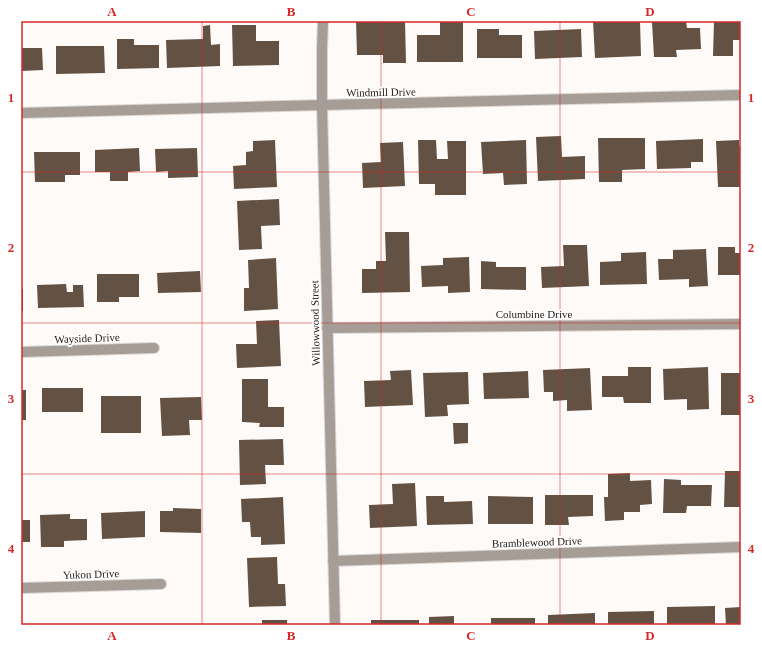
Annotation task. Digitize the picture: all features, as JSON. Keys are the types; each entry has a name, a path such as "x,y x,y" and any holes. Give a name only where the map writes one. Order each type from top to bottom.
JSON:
{"street":[{"name":"Willowwood Street","path":"323,21 322,105 334,625"},
{"name":"Windmill Drive","path":"21,113 741,95"},
{"name":"Columbine Drive","path":"327,328 741,324"},
{"name":"Wayside Drive","path":"21,352 154,348"},
{"name":"Bramblewood Drive","path":"333,562 741,547"},
{"name":"Yukon Drive","path":"21,588 161,584"}],"building":[{"path":"356,21 405,21 406,63 383,63 383,55 357,55"},
{"path":"440,21 463,21 463,62 417,62 417,35 440,35"},
{"path":"593,21 640,21 641,56 595,58"},
{"path":"686,21 687,28 700,28 701,49 676,50 677,57 654,57 652,22"},
{"path":"714,21 741,21 741,40 733,40 733,56 713,56"},
{"path":"210,25 211,45 220,44 220,66 167,68 166,40 203,39 203,26"},
{"path":"232,25 256,25 256,41 279,41 279,65 233,66"},
{"path":"477,29 499,29 499,35 522,35 522,58 477,58"},
{"path":"581,29 582,57 535,59 534,31"},
{"path":"117,39 134,39 134,45 159,45 159,68 117,69"},
{"path":"56,46 104,46 105,73 56,74"},
{"path":"21,48 42,48 43,70 21,71"},
{"path":"561,136 562,157 585,156 585,179 538,181 536,137"},
{"path":"598,138 645,138 645,169 622,170 622,182 599,182"},
{"path":"703,139 703,162 691,162 691,168 657,169 656,141"},
{"path":"275,140 277,187 234,189 233,166 246,165 246,152 253,151 253,141"},
{"path":"418,140 436,140 437,159 448,159 447,141 466,141 466,195 435,195 435,184 419,184"},
{"path":"526,140 527,184 504,185 503,173 483,174 481,142"},
{"path":"739,140 739,146 741,146 741,187 718,187 716,141"},
{"path":"403,142 405,186 363,188 362,163 381,162 380,143"},
{"path":"139,148 140,171 128,172 128,181 110,181 110,172 95,172 95,150"},
{"path":"197,148 198,177 168,178 168,171 156,172 155,149"},
{"path":"34,152 80,152 80,175 65,175 65,182 35,182"},
{"path":"279,199 280,225 261,226 262,249 239,250 237,201"},
{"path":"385,232 409,232 410,292 362,293 362,269 376,269 376,261 386,261"},
{"path":"563,245 587,245 589,286 542,288 541,267 564,266"},
{"path":"718,247 735,247 735,253 741,253 741,275 718,275"},
{"path":"706,249 708,286 689,287 689,279 659,280 658,259 673,259 673,250"},
{"path":"646,252 647,284 600,285 600,262 621,261 621,253"},
{"path":"469,257 470,292 448,293 448,286 422,287 421,266 443,265 443,258"},
{"path":"276,258 278,309 244,311 244,288 249,288 248,260"},
{"path":"481,261 496,262 496,267 526,267 526,290 481,289"},
{"path":"200,271 201,292 158,293 157,273"},
{"path":"97,274 139,274 139,297 119,297 119,302 97,302"},
{"path":"66,284 67,292 73,292 73,285 83,285 84,307 38,308 37,285"},
{"path":"21,289 23,289 23,311 21,311"},
{"path":"279,320 281,366 237,368 236,344 257,344 256,321"},
{"path":"628,367 651,367 651,403 624,403 623,397 602,397 602,376 628,376"},
{"path":"708,367 709,409 687,410 687,399 664,400 663,369"},
{"path":"590,368 592,410 567,411 567,400 553,401 553,392 544,392 543,370"},
{"path":"411,370 413,405 365,407 364,381 391,380 390,371"},
{"path":"528,371 529,398 484,399 483,373"},
{"path":"468,372 469,404 447,405 448,416 425,417 423,373"},
{"path":"721,373 741,373 741,415 721,415"},
{"path":"242,379 268,379 268,407 284,407 284,427 259,427 260,423 242,422"},
{"path":"42,388 83,388 83,412 42,412"},
{"path":"21,390 26,390 26,420 21,420"},
{"path":"101,396 141,396 141,433 101,433"},
{"path":"201,397 202,420 189,420 190,435 162,436 160,398"},
{"path":"453,423 468,423 468,443 454,444"},
{"path":"283,439 284,465 265,465 266,484 240,485 239,440"},
{"path":"725,471 741,471 741,507 724,507"},
{"path":"630,473 630,481 651,480 652,504 640,505 640,512 624,512 624,520 605,521 604,497 608,497 608,474"},
{"path":"664,479 681,480 681,485 712,485 711,506 687,506 686,513 663,513"},
{"path":"415,483 417,526 370,528 369,505 393,504 392,484"},
{"path":"545,495 593,495 593,516 568,517 569,525 545,525"},
{"path":"426,496 444,496 444,502 472,501 473,524 427,525"},
{"path":"488,496 533,497 533,524 488,524"},
{"path":"283,497 285,544 261,545 261,537 251,537 250,522 242,522 241,499"},
{"path":"173,508 201,509 201,533 160,532 160,511 173,511"},
{"path":"145,511 145,537 102,539 101,513"},
{"path":"70,514 70,519 87,519 87,540 64,541 64,547 41,547 40,515"},
{"path":"21,520 30,520 30,542 21,542"},
{"path":"277,557 278,584 285,584 286,606 249,607 247,558"},
{"path":"715,606 715,625 667,625 667,607"},
{"path":"741,607 741,625 726,625 725,608"},
{"path":"654,611 654,625 608,625 608,612"},
{"path":"595,613 595,625 548,625 548,615"},
{"path":"454,616 454,625 429,625 429,617"},
{"path":"491,618 535,618 535,625 491,625"},
{"path":"262,620 287,620 287,625 262,625"},
{"path":"371,620 419,620 419,625 371,625"}]}
